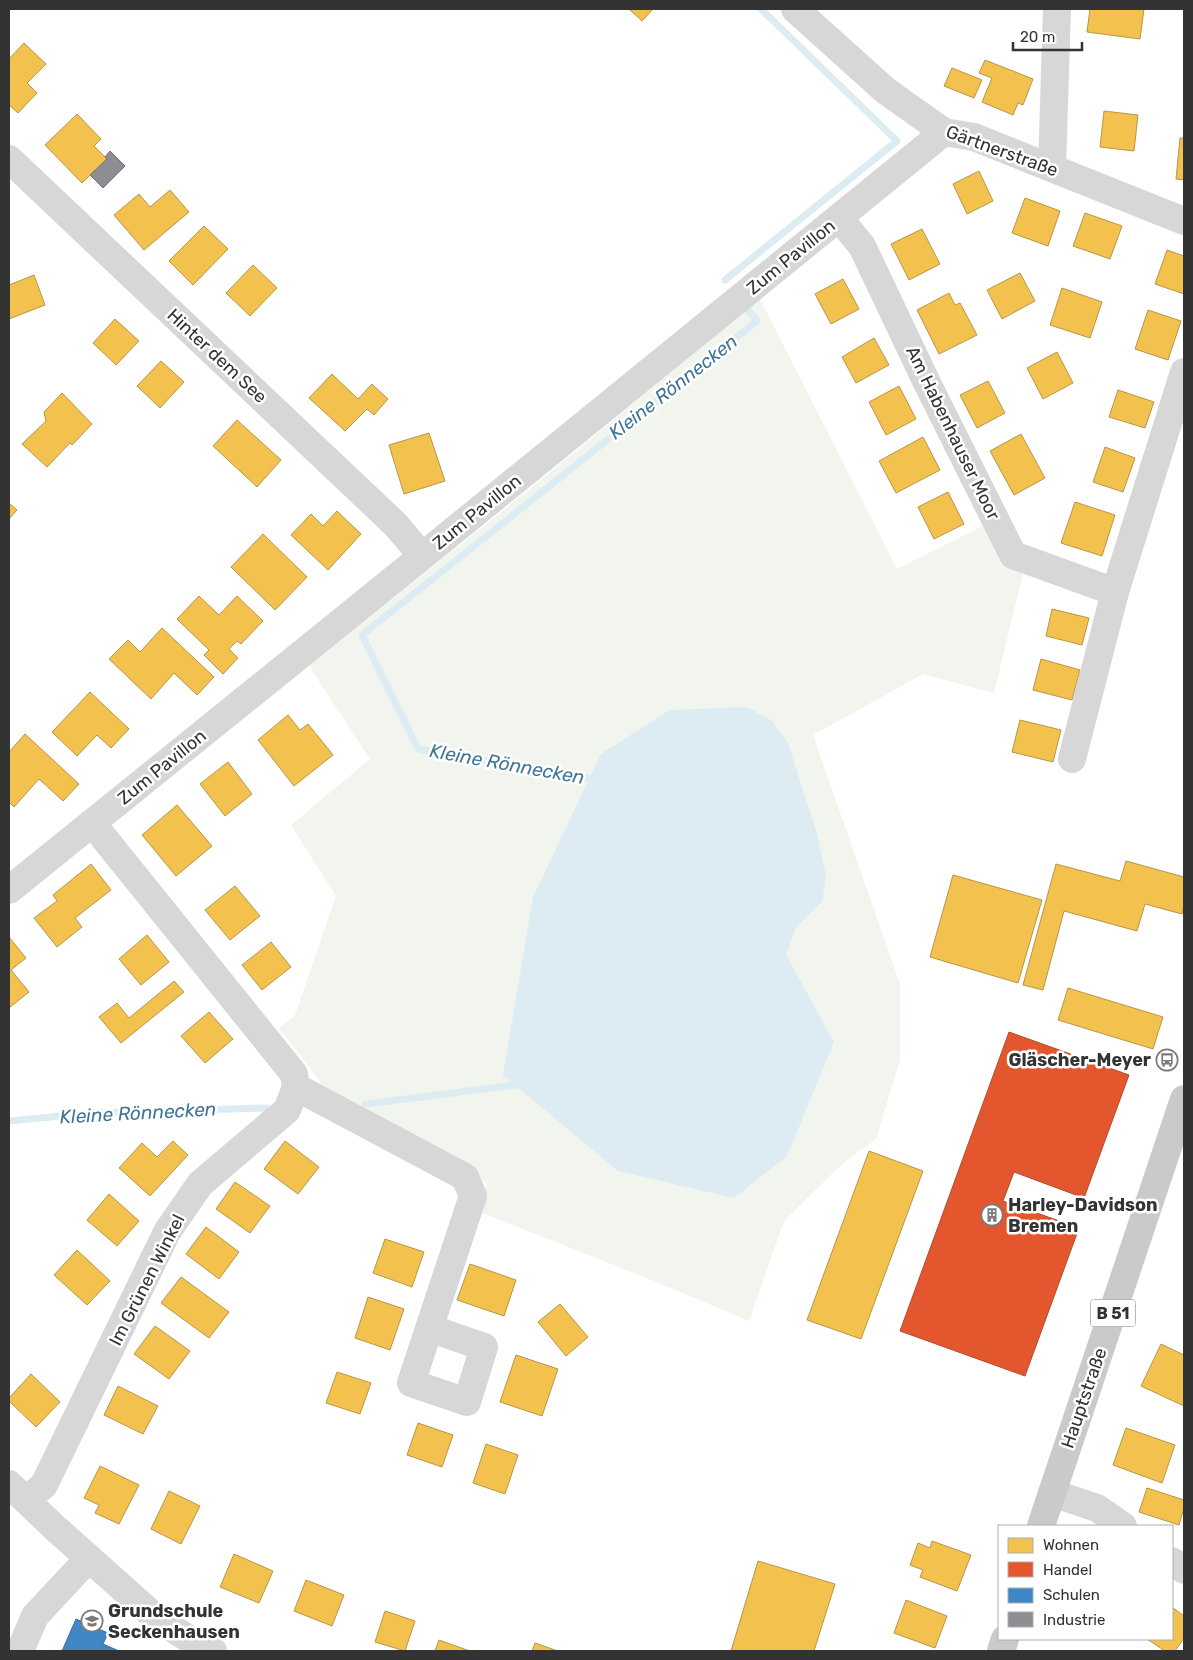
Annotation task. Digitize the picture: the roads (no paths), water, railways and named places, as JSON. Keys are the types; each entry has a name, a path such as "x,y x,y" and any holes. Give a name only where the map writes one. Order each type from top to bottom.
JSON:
{"main road":[{"name":"Hauptstraße","path":"1041,1525 1184,1099"}],"street":[{"name":"Gärtnerstraße","path":"795,9 886,91 944,132 974,137 1184,221"},
{"path":"1052,168 1057,9"},
{"name":"Zum Pavillon","path":"9,890 944,132"},
{"name":"Hinter dem See","path":"9,159 396,525 422,556"},
{"name":"Am Habenhauser Moor","path":"839,218 862,246 1013,555 1114,592"},
{"path":"1072,759 1114,592 1184,372"},
{"path":"92,823 294,1074 296,1087 465,1177 473,1196 429,1328"},
{"name":"Im Grünen Winkel","path":"17,1492 44,1485 167,1232 200,1184 287,1110 296,1087"},
{"path":"17,1492 156,1618 189,1639 213,1651"},
{"path":"1052,1493 1097,1508 1122,1525"},
{"path":"20,1651 35,1616 89,1558"},
{"path":"1173,1562 1184,1570"}],"waterway":[{"name":"Kleine Rönnecken","path":"725,280 897,141 761,9"},
{"name":"Kleine Rönnecken","path":"598,780 418,749 362,635 757,321 749,311"},
{"name":"Kleine Rönnecken","path":"366,1104 523,1084"},
{"name":"Kleine Rönnecken","path":"9,1121 93,1113 267,1108"}],"place":[{"name":"Gläscher-Meyer","path":"1167,1060"},
{"name":"Harley-Davidson Bremen","path":"992,1215"},
{"name":"Grundschule Seckenhausen","path":"92,1621"}]}
